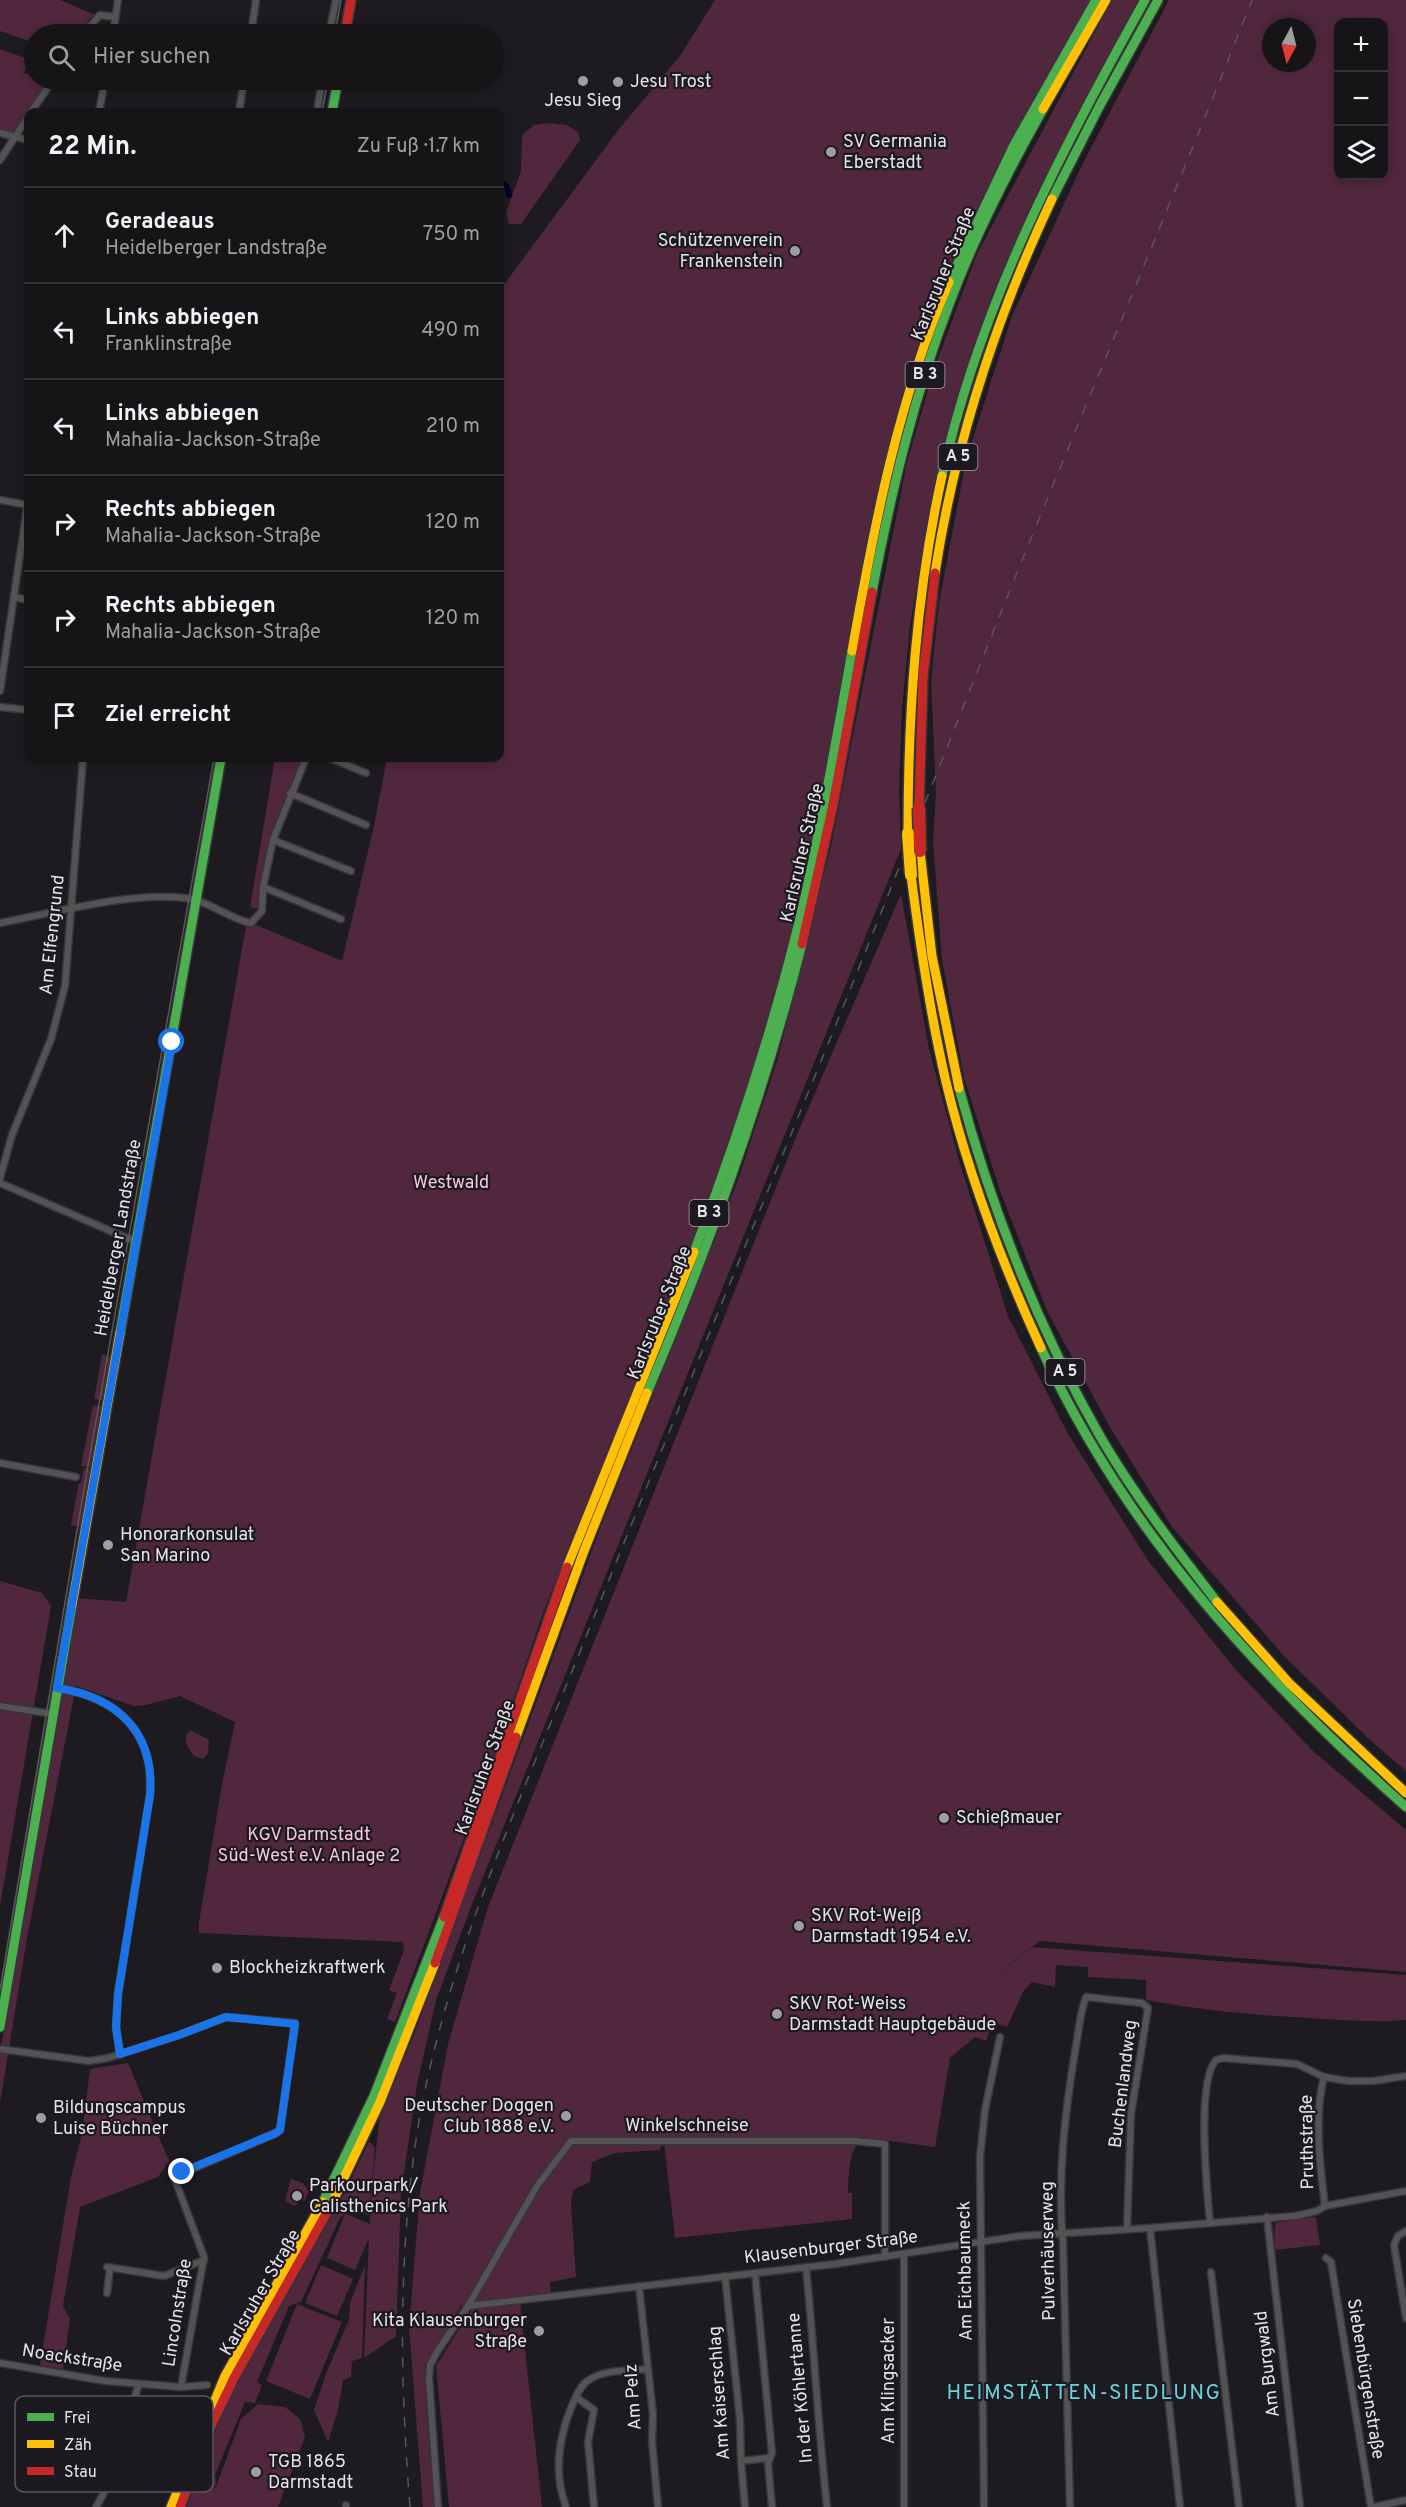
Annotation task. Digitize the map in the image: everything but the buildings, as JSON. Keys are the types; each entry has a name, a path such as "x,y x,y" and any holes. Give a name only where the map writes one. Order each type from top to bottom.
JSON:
{"main road":[{"path":"347,24 351,0"},
{"name":"Karlsruher Straße","path":"213,2400 326,2196 372,2101 444,1915 557,1594 700,1238 746,1106 799,918 822,816 882,498 907,397 948,280 972,226 1014,141 1096,0"},
{"name":"Karlsruher Straße","path":"213,2421 225,2394 312,2241 366,2134 391,2077 438,1956 578,1568 685,1302 723,1200 755,1108 807,920 833,807 891,498 916,401 934,344 960,276 1006,177 1106,0"},
{"name":"A 5","path":"1145,0 1085,121 1026,229 986,326 963,395 942,474 926,555 916,628 908,752 908,833 911,875 927,1003 959,1140 983,1215 1002,1264 1059,1387 1123,1494 1196,1595 1279,1689 1346,1754 1406,1807"},
{"name":"A 5","path":"1158,0 1085,121 1012,290 986,359 962,441 943,524 928,621 921,702 919,808 921,851 934,977 960,1102 1005,1241 1037,1316 1066,1375 1124,1476 1177,1553 1285,1678 1343,1736 1406,1792"},
{"path":"333,108 336,90"},
{"name":"Heidelberger Landstraße","path":"0,2027 57,1688 138,1241 220,762"},
{"name":"Karlsruher Straße","path":"171,2507 176,2492"},
{"name":"Karlsruher Straße","path":"180,2507 185,2492"}],"street":[{"path":"114,24 118,0"},
{"path":"253,24 256,0"},
{"path":"331,24 336,0"},
{"path":"92,24 100,15 115,17"},
{"path":"34,108 46,90"},
{"path":"100,108 103,90"},
{"path":"240,108 242,90"},
{"path":"318,108 320,90"},
{"path":"0,160 24,123"},
{"path":"0,133 24,139"},
{"path":"0,500 24,502"},
{"path":"0,692 24,529"},
{"path":"14,597 24,599"},
{"path":"0,707 24,710"},
{"name":"Am Elfengrund","path":"0,1178 12,1135 51,1039 65,986 83,762"},
{"path":"0,923 156,896 196,901 251,923 261,911 263,887 273,840 304,762"},
{"path":"340,762 366,773"},
{"path":"290,793 366,825"},
{"path":"273,840 351,871"},
{"path":"263,887 341,919"},
{"path":"0,1183 138,1241"},
{"path":"0,1463 76,1477"},
{"path":"0,2049 87,2062 120,2054 116,2027 117,2001 150,1795 150,1766 140,1739 124,1715 92,1696 57,1688"},
{"path":"0,1706 52,1719"},
{"name":"Buchenlandweg","path":"1086,1997 1142,2003 1148,2008 1131,2114 1127,2229"},
{"name":"Pulverhäuserweg","path":"1070,2507 1062,2170 1071,2075 1086,1997"},
{"name":"Lincolnstraße","path":"120,2054 226,2017 295,2024 280,2130 174,2177 204,2257 181,2387"},
{"name":"Am Eichbaumeck","path":"984,2507 981,2135 1000,2037"},
{"path":"1210,2223 1204,2156 1204,2125 1209,2071 1216,2060 1223,2058 1298,2064 1324,2078 1356,2081 1406,2076"},
{"name":"Pruthstraße","path":"1324,2078 1321,2089 1320,2136 1325,2206"},
{"name":"Winkelschneise","path":"468,2306 537,2186 571,2141 855,2141 885,2144 885,2257"},
{"name":"Klausenburger Straße","path":"468,2306 904,2255 1020,2236 1295,2216 1317,2211 1325,2206 1406,2191"},
{"name":"Am Burgwald","path":"1267,2217 1300,2507"},
{"path":"1150,2228 1180,2507"},
{"path":"1406,2231 1398,2236 1394,2245 1406,2318"},
{"name":"Am Klingsacker","path":"904,2255 904,2507"},
{"name":"Siebenbürgenstraße","path":"1326,2258 1331,2262 1374,2507"},
{"path":"107,2293 109,2268 164,2276 204,2260"},
{"name":"In der Köhlertanne","path":"806,2267 816,2361 815,2397 827,2507"},
{"path":"1211,2272 1239,2507"},
{"path":"755,2273 772,2453 768,2458 772,2507"},
{"name":"Am Kaiserschlag","path":"724,2276 740,2420 745,2507"},
{"name":"Am Pelz","path":"639,2286 653,2414 652,2441 658,2507"},
{"path":"438,2507 430,2365 468,2306"},
{"name":"Noackstraße","path":"0,2363 105,2381 181,2387 207,2385"},
{"path":"566,2507 559,2474 560,2446 576,2397 587,2380 602,2374 648,2369"},
{"name":"Noackstraße","path":"135,2396 139,2384"},
{"path":"576,2397 594,2410 588,2442 594,2507"},
{"path":"741,2461 768,2458"},
{"name":"Noackstraße","path":"96,2507 104,2492"},
{"path":"1374,2507 1402,2503"}],"green space":[{"path":"0,0 60,0 95,15 86,24 24,24 24,39 0,31"},
{"name":"Westwald","path":"715,0 1092,0 1024,117 956,252 922,345 810,861 768,1021 738,1117 692,1243 543,1613 489,1771 395,2022 387,2019 397,1993 389,1990 404,1950 403,1942 199,1933 222,1784 235,1722 180,1696 134,1706 76,1686 27,1938 0,2103 0,2053 77,1598 126,1602 247,921 342,961 374,826 386,762 504,762 504,285 619,129 680,56"},
{"path":"1112,0 1138,0 1037,193 991,297 925,535 910,626 902,708 899,790 901,849 472,1904 436,2000 417,2085 401,2192 396,2336 364,2358 369,2238 355,2270 327,2258 345,2214 340,2218 301,2302 289,2306 257,2382 262,2385 255,2403 245,2402 215,2475 214,2492 241,2419 258,2404 285,2407 300,2419 305,2437 278,2507 187,2507 192,2492 213,2492 213,2437 231,2395 344,2194 369,2141 375,2148 369,2215 350,2211 346,2214 370,2224 380,2113 414,2035 601,1526 738,1180 777,1061 832,842 907,462 935,366 977,254"},
{"path":"1169,0 1406,0 1406,1771 1370,1740 1284,1656 1172,1527 1111,1429 1047,1311 1000,1191 964,1078 942,960 933,841 936,794 931,681 939,603 966,460 1012,316 1083,163"},
{"path":"0,49 24,58 24,90 42,90 31,108 24,108 24,118 14,134 0,131"},
{"path":"549,123 567,125 578,132 580,140 521,224 509,224 506,213 521,171 522,135 534,125"},
{"path":"274,762 302,762 274,834 264,870 258,909 250,907"},
{"path":"901,894 929,1049 959,1160 1008,1316 1068,1434 1149,1562 1235,1669 1314,1752 1406,1830 1406,1972 1040,1941 980,1987 1033,1947 1406,1975 1406,2020 1365,2021 1279,2016 1168,2004 1146,2000 1146,1980 1088,1977 1088,1967 1056,1965 1055,1987 1032,1982 1024,1990 1007,2027 998,2024 991,2026 986,2041 975,2037 950,2058 935,2147 861,2137 663,2139 660,2150 615,2153 592,2162 590,2182 573,2190 571,2205 576,2277 550,2282 551,2293 468,2308 462,2305 425,2365 429,2443 436,2507 423,2507 409,2327 420,2193 448,2044 488,1907 799,1130"},
{"path":"102,1354 111,1357 104,1401 94,1399"},
{"path":"93,1405 103,1407 92,1464 90,1467 81,1466"},
{"path":"84,1468 92,1469 81,1527 71,1525"},
{"path":"0,1581 42,1593 51,1606 0,1906"},
{"path":"190,1730 209,1740 208,1753 203,1759 194,1756 188,1746 186,1737"},
{"path":"128,2063 169,2161 158,2177 80,2207 63,2306 70,2319 63,2369 40,2365 71,2177 82,2134 90,2069"},
{"path":"859,2142 853,2152 849,2173 848,2193 852,2193 852,2219 675,2238 664,2143"},
{"name":"Parkourpark/ Calisthenics Park","path":"291,2179 303,2183 309,2192 304,2201 301,2200 295,2206 285,2201"},
{"path":"1316,2217 1320,2245 1274,2250 1275,2223"},
{"path":"321,2265 353,2279 337,2316 305,2303"},
{"path":"365,2265 362,2358 352,2361 351,2377 343,2380 338,2410 328,2442 314,2410 327,2371 349,2320 350,2303"},
{"path":"520,2303 542,2507 449,2507 436,2366 471,2310"},
{"path":"297,2304 342,2322 310,2399 266,2381"}],"waterway":[{"path":"504,184 509,195"}],"tram line":[{"path":"337,24 341,0"},
{"path":"323,108 326,90"},
{"path":"0,1990 86,1477 213,762"}],"railway":[{"path":"410,2507 403,2366 406,2226 417,2133 429,2072 444,2012 463,1953 528,1778 1252,0"}],"traffic: fast":[{"path":"949,282 1014,145 1096,0"},
{"path":"942,476 958,413 978,351 1026,231 1053,172 1145,0"},
{"path":"1052,199 1158,0"},
{"path":"333,108 336,90"},
{"path":"872,592 905,445 937,337 981,228 1043,109"},
{"path":"694,1252 755,1078 793,946 830,776 852,651"},
{"path":"120,1333 220,762"},
{"path":"647,1393 692,1283 733,1171 770,1059 802,944"},
{"path":"959,1088 1002,1224 1037,1311 1078,1396 1128,1481 1217,1602"},
{"path":"1041,1348 1075,1415 1113,1478 1154,1539 1200,1597 1298,1705 1406,1807"},
{"path":"0,2027 72,1605"},
{"path":"323,2202 374,2096 444,1917"}],"traffic: slow":[{"path":"1043,109 1106,0"},
{"path":"935,573 954,476 980,382 1013,289 1052,199"},
{"path":"852,651 879,510 902,418 915,372 949,282"},
{"path":"908,833 915,653 926,565 942,476"},
{"path":"908,833 911,875"},
{"path":"920,851 932,956 959,1088"},
{"path":"911,875 930,1005 955,1116 987,1218 1041,1348"},
{"path":"567,1567 694,1252"},
{"path":"72,1605 120,1333"},
{"path":"516,1737 584,1551 647,1393"},
{"path":"1217,1602 1289,1683 1406,1793"},
{"path":"331,2205 380,2102 435,1963"},
{"path":"213,2405 225,2376 323,2202"},
{"path":"171,2507 177,2492"}],"traffic: jam":[{"path":"347,24 351,0"},
{"path":"919,808 923,676 935,573"},
{"path":"802,944 833,805 872,592"},
{"path":"919,808 920,851"},
{"path":"444,1917 567,1567"},
{"path":"435,1963 516,1737"},
{"path":"213,2422 234,2378 331,2205"},
{"path":"180,2507 186,2492"}],"place":[{"name":"Jesu Sieg","path":"583,81"},
{"name":"Jesu Trost","path":"618,82"},
{"name":"SV Germania Eberstadt","path":"831,152"},
{"name":"Schützenverein Frankenstein","path":"795,251"},
{"name":"Honorarkonsulat San Marino","path":"108,1545"},
{"name":"Schießmauer","path":"944,1818"},
{"name":"SKV Rot-Weiß Darmstadt 1954 e.V.","path":"799,1926"},
{"name":"Blockheizkraftwerk","path":"217,1968"},
{"name":"SKV Rot-Weiss Darmstadt Hauptgebäude","path":"777,2014"},
{"name":"Deutscher Doggen Club 1888 e.V.","path":"566,2116"},
{"name":"Bildungscampus Luise Büchner","path":"41,2118"},
{"name":"Parkourpark/ Calisthenics Park","path":"297,2196"},
{"name":"Kita Klausenburger Straße","path":"539,2331"},
{"name":"TGB 1865 Darmstadt","path":"256,2472"}],"district":[{"name":"HEIMSTÄTTEN-SIEDLUNG","path":"1084,2393"}],"route":[{"path":"172,1042 57,1688 82,1692 100,1699 124,1715 140,1739 150,1766 150,1795 118,1994 116,2027 120,2054 226,2017 295,2024 280,2130 182,2172"}],"park label":[{"name":"KGV Darmstadt Süd-West e.V. Anlage 2","path":"309,1845"}]}
